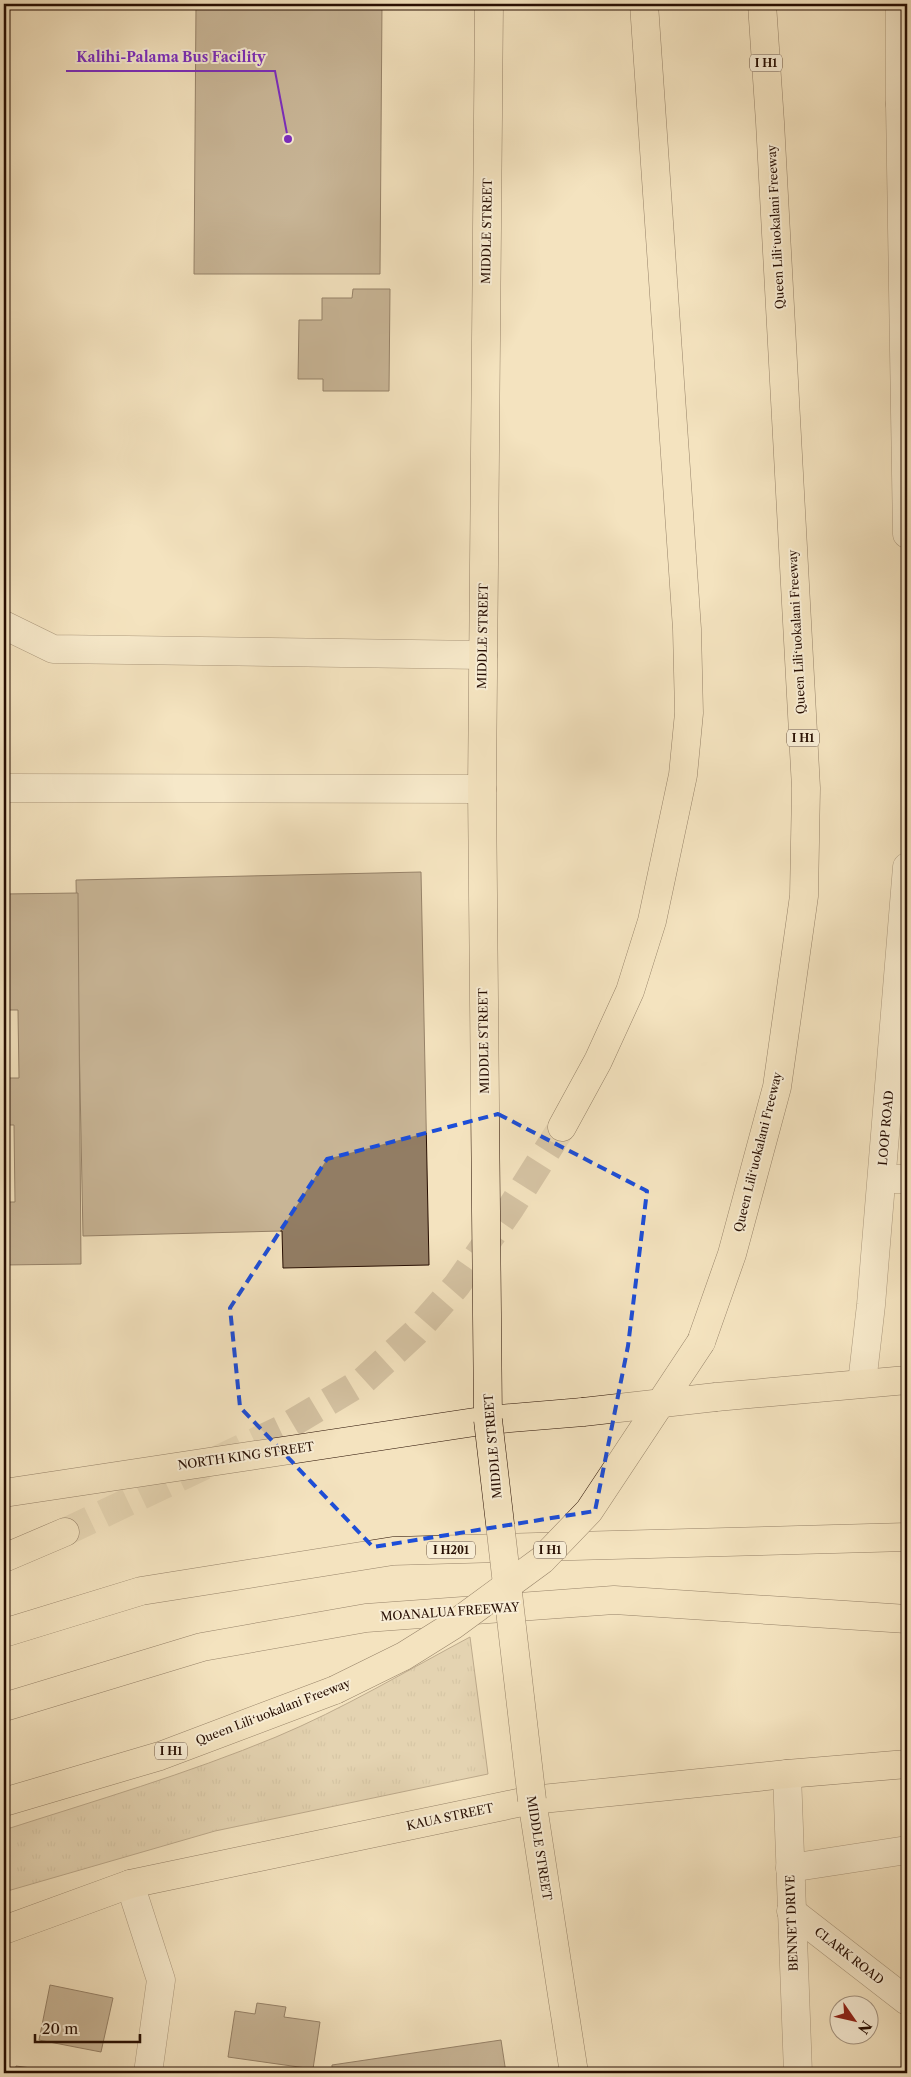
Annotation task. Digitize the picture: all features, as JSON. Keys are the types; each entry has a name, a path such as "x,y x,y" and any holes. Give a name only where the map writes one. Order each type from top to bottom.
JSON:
{"main road":[{"name":"MIDDLE STREET","path":"489,4 482,789 488,1420 532,1800 574,2073"},
{"path":"562,1127 598,1061 630,991 652,921 683,775 689,713 687,619 644,4"},
{"name":"Queen Liliʻuokalani Freeway","path":"4,1802 160,1756 335,1690 404,1656 428,1641 542,1560 589,1510 701,1342 732,1254 777,1087 804,896 806,788 762,4"},
{"name":"NORTH KING STREET","path":"4,1493 488,1420 907,1380"},
{"path":"4,1558 65,1532"},
{"name":"I H201","path":"4,1633 141,1591 393,1551 907,1537"},
{"name":"MOANALUA FREEWAY","path":"4,1706 202,1647 366,1618 614,1600 907,1619"},
{"name":"KAUA STREET","path":"4,1930 130,1884 532,1800 787,1774 907,1764"}],"street":[{"path":"900,4 904,104 907,534"},
{"path":"4,625 52,649 483,655"},
{"path":"4,788 482,789"},
{"name":"LOOP ROAD","path":"862,1383 894,1179 907,867"},
{"name":"BENNET DRIVE","path":"787,1774 798,2073"},
{"path":"790,1868 907,1850"},
{"path":"130,1884 161,1980 148,2073"},
{"name":"CLARK ROAD","path":"791,1911 907,2001"}],"highlighted area":[{"path":"498,1114 647,1191 628,1346 595,1511 373,1547 240,1407 230,1308 327,1159"}],"green space":[{"path":"470,1637 488,1774 215,1831 4,1892 4,1830 175,1775 276,1737 350,1702"}],"building":[{"path":"196,4 382,4 380,274 194,274"},
{"path":"353,289 390,289 389,391 323,391 323,379 298,379 299,320 322,320 322,298 352,298"},
{"path":"421,872 429,1265 283,1268 282,1231 83,1236 76,880"},
{"path":"78,893 81,1264 4,1265 4,1202 15,1202 14,1125 4,1125 4,1078 19,1078 18,1010 4,1010 4,894"},
{"path":"50,1985 113,1998 101,2052 39,2040"},
{"path":"257,2003 286,2007 284,2017 320,2022 313,2069 228,2057 235,2011 255,2014"},
{"path":"501,2040 506,2073 332,2073 332,2065"},
{"path":"16,2066 69,2073 15,2073"}],"tunnel":[{"path":"65,1532 284,1428 363,1381 415,1333 457,1285 510,1209 562,1127"}],"place":[{"name":"Kalihi-Palama Bus Facility","path":"288,139"}]}
